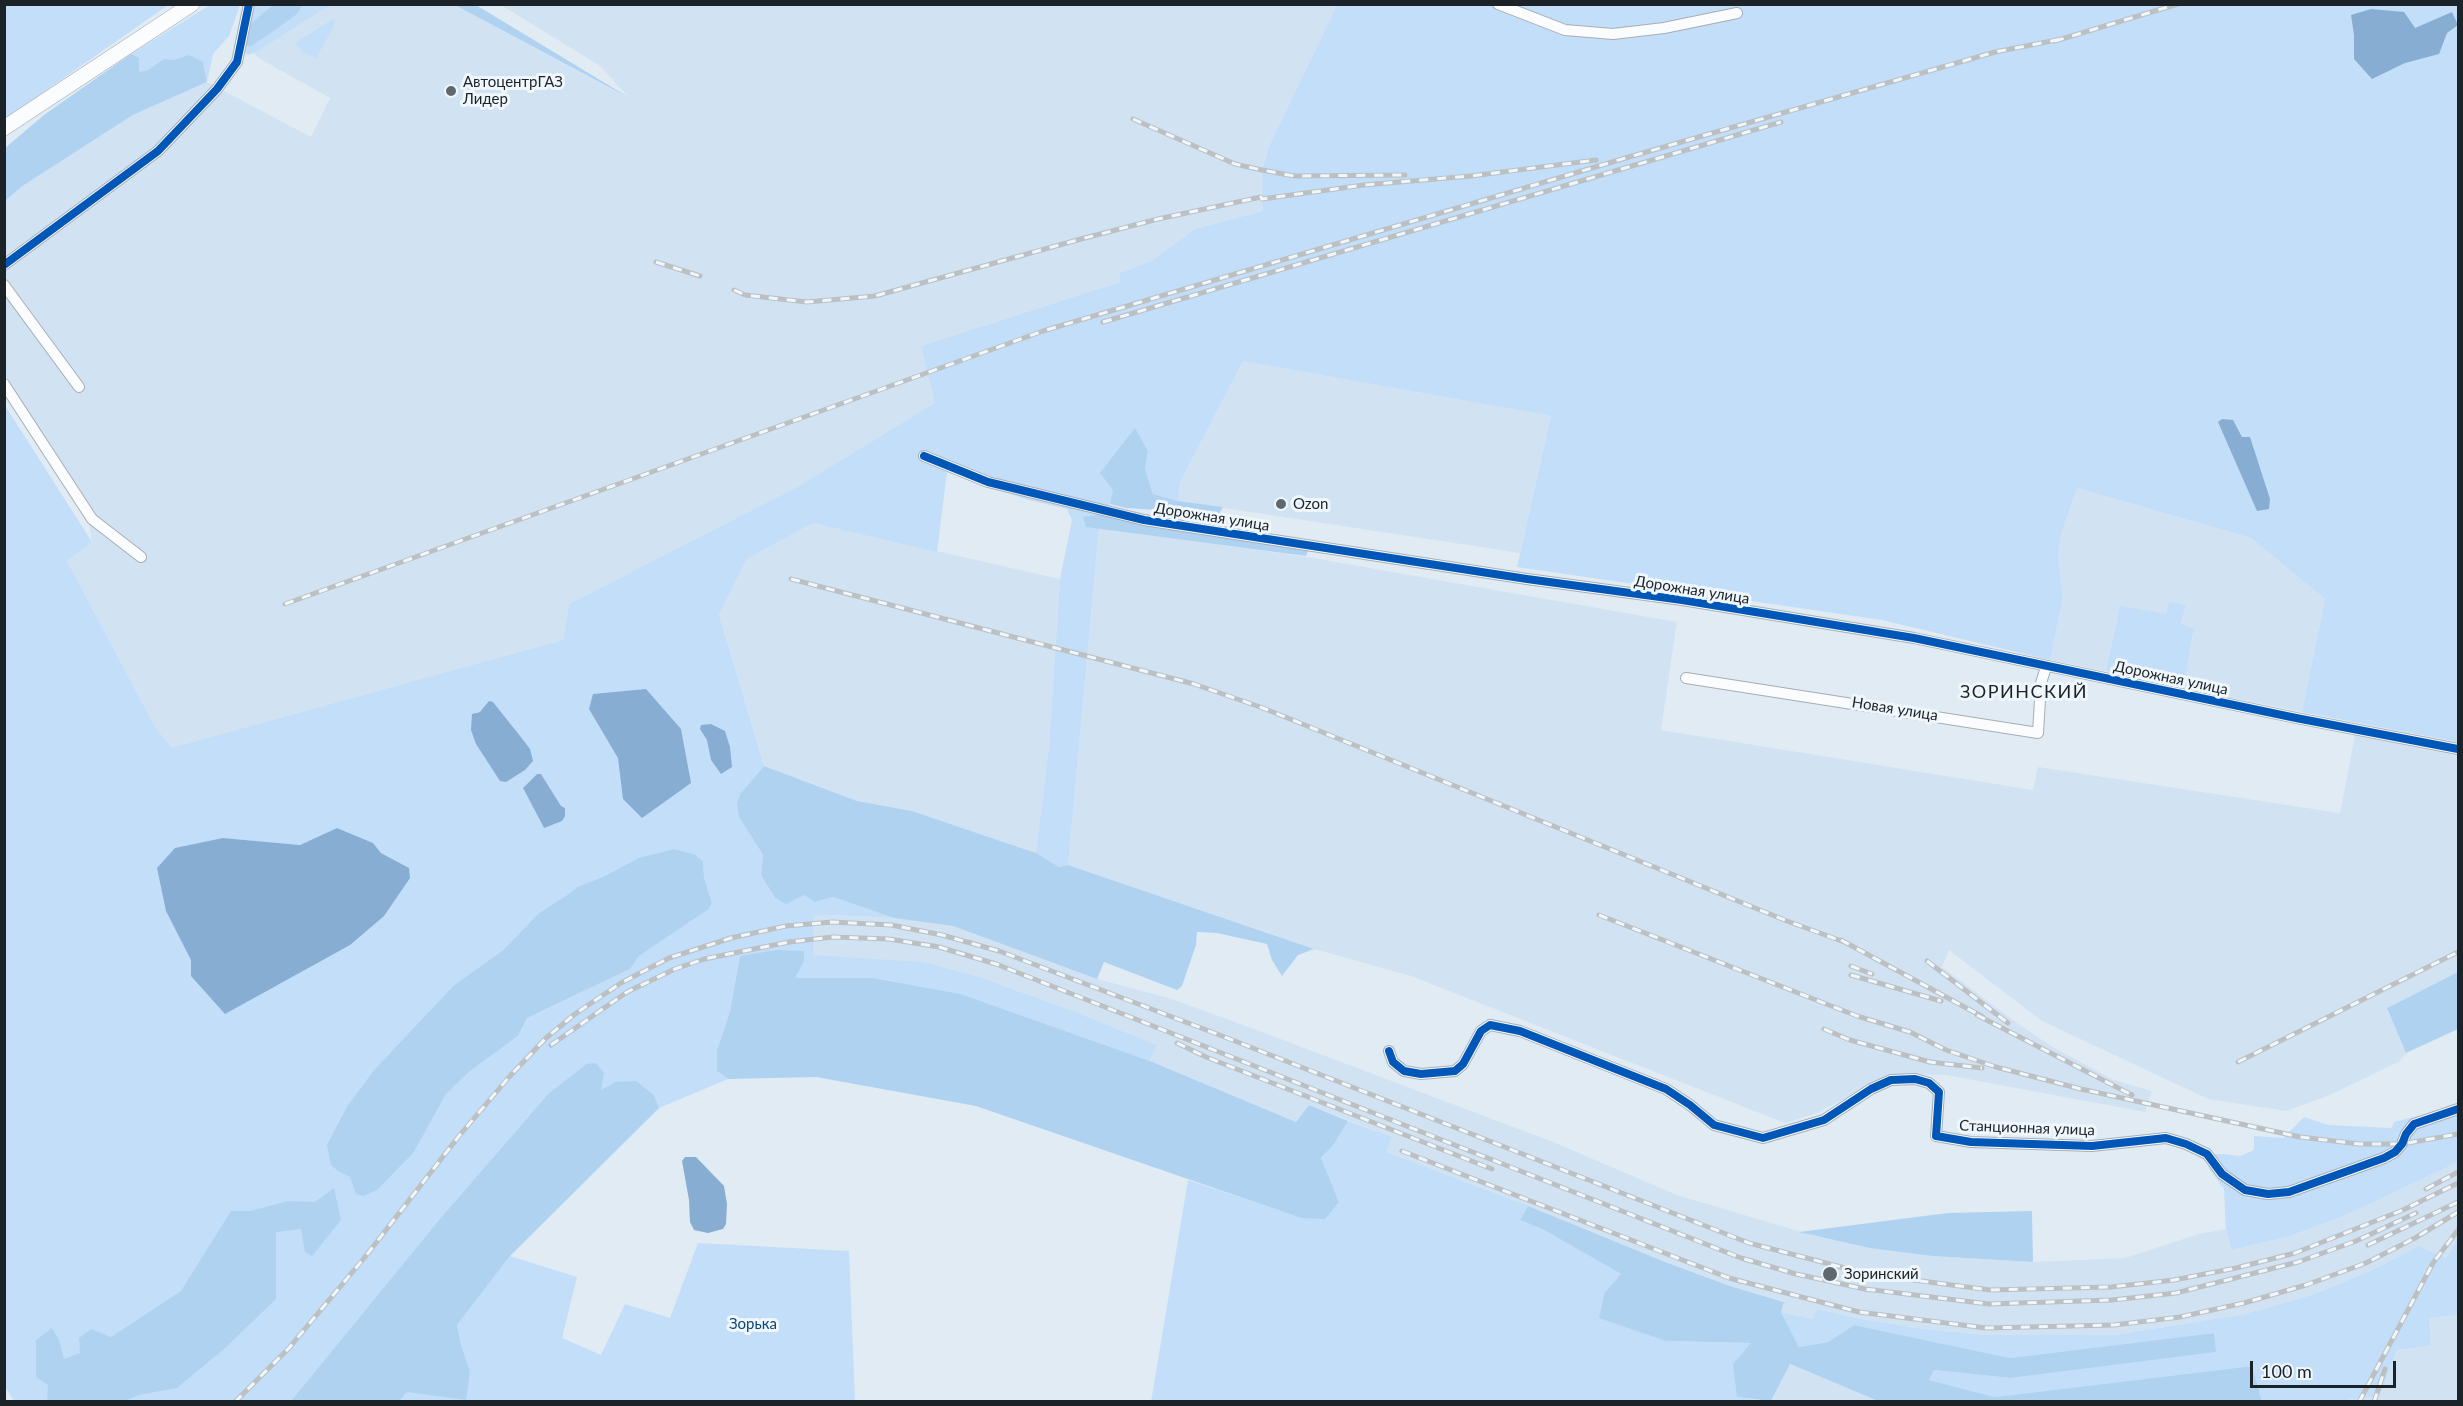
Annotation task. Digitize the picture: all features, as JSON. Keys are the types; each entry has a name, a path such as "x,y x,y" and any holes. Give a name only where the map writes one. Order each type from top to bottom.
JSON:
{"main road":[{"path":"4,128 192,4"}],"street":[{"path":"4,265 158,152 217,89 237,62 249,4"},
{"path":"1498,4 1565,30 1613,34 1664,28 1737,13"},
{"path":"4,285 78,387"},
{"path":"4,384 92,519 141,557"},
{"name":"Дорожная улица","path":"924,456 988,482 1144,520 1527,579 1682,600 1914,638 2046,667 2458,749"},
{"name":"Новая улица","path":"1686,678 2038,733 2041,682 2046,667"},
{"name":"Станционная улица","path":"1389,1051 1393,1062 1404,1071 1421,1074 1455,1071 1463,1064 1481,1031 1490,1026 1520,1031 1666,1089 1714,1125 1763,1138 1824,1120 1871,1089 1891,1080 1915,1079 1929,1083 1939,1092 1936,1136 1971,1142 2092,1146 2166,1138 2207,1154 2222,1173 2245,1190 2268,1194 2289,1192 2384,1158 2395,1152 2414,1124 2458,1109"}],"shaded area":[{"path":"273,5 302,5 297,14 250,47 241,32"},
{"path":"312,5 455,5 630,99 600,66 501,5 1337,5 1270,144 1262,170 1264,211 1195,229 1151,261 1120,273 1120,282 921,346 936,403 799,486 569,604 563,640 172,749 155,727 67,561 92,542 86,506 5,377 5,201 21,187 133,115 207,82 311,137 330,98 257,57 250,47"},
{"path":"455,5 476,5 633,100"},
{"path":"2371,9 2404,12 2415,28 2452,12 2458,25 2447,33 2439,54 2405,63 2372,79 2354,59 2351,15"},
{"path":"131,54 139,58 139,72 148,70 164,59 174,60 189,55 203,62 207,82 133,115 21,187 5,201 5,148 44,115"},
{"path":"1243,361 1551,416 1520,553 1178,501 1180,482"},
{"path":"2222,419 2233,420 2242,437 2250,437 2270,499 2269,509 2257,511 2218,422"},
{"path":"1135,428 1148,451 1145,469 1153,494 1178,501 1223,507 1219,514 1126,508 1110,504 1113,490 1100,473"},
{"path":"2077,488 2251,538 2325,599 2302,712 2184,688 2194,629 2180,625 2169,601 2166,614 2120,607 2106,671 2050,660 2063,597 2058,558 2061,534"},
{"path":"1103,514 1309,548 1306,556 1086,527 1083,517"},
{"path":"813,523 1060,579 1049,746 1036,853 912,811 857,801 764,766 719,615 747,559"},
{"path":"1099,527 1313,558 1677,622 1661,730 2033,790 2038,767 2340,813 2355,735 2458,756 2458,972 2387,1008 2406,1053 2400,1061 2330,1095 2286,1111 2208,1099 2042,1021 1949,950 1942,967 2017,1023 2051,1046 2114,1080 2152,1091 2145,1112 1946,1075 1892,1074 1815,1114 1785,1123 1411,976 1314,949 1068,865"},
{"path":"646,689 681,729 691,783 642,818 623,799 618,758 589,709 593,694"},
{"path":"489,701 493,702 530,749 533,761 525,770 506,782 500,781 476,744 471,730 472,714 480,712"},
{"path":"711,724 725,731 730,747 732,767 721,774 711,760 707,740 700,729 701,725"},
{"path":"764,766 857,801 912,811 1036,853 1059,867 1068,865 1314,949 1298,955 1282,976 1272,960 1267,944 1217,933 1197,932 1196,945 1182,986 1177,990 1104,962 1097,979 953,926 894,918 833,897 815,902 804,895 786,904 775,898 761,875 763,855 739,817 737,804 740,794"},
{"path":"537,774 541,774 561,806 565,808 562,821 544,828 523,788"},
{"path":"337,828 373,843 381,853 409,868 410,878 384,916 350,945 225,1014 191,976 191,960 166,911 157,868 175,848 223,838 300,845"},
{"path":"674,849 694,854 703,861 704,877 712,903 709,909 639,956 630,969 527,1018 518,1036 469,1072 446,1094 414,1152 377,1190 363,1196 356,1194 350,1177 331,1165 327,1145 348,1105 374,1070 453,986 503,950 539,913 577,887 605,876 638,858"},
{"path":"814,916 894,918 953,926 1097,979 1172,999 1262,1032 1553,1142 1677,1195 1815,1236 1932,1256 2033,1262 2125,1258 2199,1234 2226,1229 2233,1250 2290,1236 2346,1215 2458,1162 2458,1240 2446,1258 2419,1246 2368,1272 2312,1295 2245,1314 2115,1335 1986,1335 1923,1329 1817,1309 1812,1319 1781,1312 1783,1301 1730,1286 1665,1262 1386,1152 1391,1137 1309,1105 1296,1122 1150,1061 1157,1045 1073,1011 982,978 813,955"},
{"path":"776,950 804,951 804,961 795,978 873,978 961,994 1150,1061 1296,1122 1309,1105 1348,1121 1334,1144 1321,1158 1339,1202 1325,1219 1301,1218 976,1106 816,1077 728,1079 717,1071 717,1050 730,1011 740,956"},
{"path":"2458,972 2458,1029 2406,1053 2387,1008"},
{"path":"596,1063 604,1073 601,1090 615,1082 636,1081 654,1095 659,1108 510,1256 457,1325 470,1371 466,1400 407,1392 400,1401 291,1401 438,1221 548,1094 586,1064"},
{"path":"685,1157 696,1157 724,1186 727,1204 726,1224 723,1229 708,1233 694,1230 690,1222 689,1200 682,1161"},
{"path":"334,1188 341,1220 312,1256 305,1252 301,1229 276,1232 276,1299 225,1348 177,1388 139,1395 124,1401 47,1401 48,1385 36,1377 36,1340 52,1328 59,1340 64,1359 80,1353 79,1338 91,1329 111,1337 181,1291 231,1211 250,1211 289,1201 315,1202"},
{"path":"1528,1206 1665,1262 1730,1286 1784,1302 1781,1312 1799,1347 1828,1342 1854,1325 2010,1358 2214,1333 2216,1352 2011,1378 1934,1370 1929,1380 1995,1397 2252,1366 2262,1401 1878,1401 1790,1364 1771,1401 1737,1397 1733,1364 1751,1343 1666,1341 1599,1318 1605,1292 1621,1274 1544,1230 1520,1220"},
{"path":"2032,1211 2033,1262 1932,1256 1870,1248 1799,1232 1948,1213"},
{"path":"2458,1315 2458,1401 2329,1402 2380,1396 2397,1350 2431,1346 2429,1318"},
{"path":"1789,1364 1878,1401 1771,1402"}],"green space":[{"path":"5,5 168,5 5,119"},
{"path":"210,5 240,5 229,36 213,54 207,82 203,62 164,60 148,70 139,72 139,59 131,54"},
{"path":"252,5 330,5 248,55 242,50"},
{"path":"1337,5 2458,5 2458,742 2302,712 2325,599 2251,538 2077,488 2061,534 2058,558 2063,597 2050,660 1882,620 1517,567 1551,416 1243,361 1180,482 1178,501 1153,494 1145,469 1148,451 1135,429 1127,439 1110,504 1103,514 1086,527 1099,527 1068,865 1059,867 1036,853 1049,746 1060,579 1072,520 1067,509 1028,500 947,472 937,552 813,523 747,559 719,615 764,766 740,794 739,817 763,855 761,875 775,898 804,894 815,902 833,897 894,918 814,916 813,955 923,962 982,978 1157,1045 1150,1061 961,994 873,978 794,978 804,961 740,956 730,1011 717,1050 717,1071 728,1079 659,1108 654,1095 600,1091 586,1064 548,1094 438,1221 291,1401 14,1401 5,1387 4,404 92,542 67,561 155,727 172,748 563,640 569,604 799,486 935,403 921,346 1120,282 1120,273 1151,261 1195,229 1263,211 1262,170 1270,144","holes":["493,702 523,741 531,764 506,782 500,780 496,774 476,712 480,712","537,774 541,774 561,806 565,808 544,828 523,788","337,828 373,843 381,853 409,868 191,976 191,960 223,838 300,845","674,849 693,854 703,861 704,877 712,903 709,909 639,956 630,969 527,1018 518,1036 469,1072 446,1094 414,1152 357,1194 350,1177 348,1105 374,1070 453,986 503,950 539,913 577,887 605,876 638,858"]},
{"path":"333,19 334,26 316,58 303,52 295,43"},
{"path":"2169,601 2186,605 2180,624 2194,628 2184,688 2106,671 2120,606 2166,614"},
{"path":"2458,1106 2458,1162 2346,1215 2290,1236 2232,1250 2226,1229 2224,1189 2210,1170 2204,1155 2241,1156 2254,1150 2254,1136 2283,1138 2304,1117 2328,1125 2392,1128 2394,1122"},
{"path":"1348,1121 1392,1137 1386,1152 1528,1206 1520,1220 1544,1230 1621,1274 1605,1292 1666,1341 1751,1343 1737,1397 1764,1401 1151,1402 1188,1180 1301,1218 1339,1202 1321,1158 1334,1144"},
{"path":"2458,1240 2458,1315 2429,1318 2431,1346 2397,1350 2380,1396 2329,1402 2262,1401 2252,1366 1995,1397 1929,1380 1934,1370 2011,1378 2215,1352 2214,1333 2010,1358 1854,1325 1828,1342 1799,1347 1781,1312 1812,1319 1817,1309 1923,1329 1986,1335 2115,1335 2245,1314 2312,1295 2368,1272 2419,1246 2446,1258"},
{"name":"Зорька","path":"698,1243 849,1251 855,1401 400,1402 407,1392 470,1371 457,1325 510,1256 577,1277 562,1338 601,1355 625,1304 670,1318"}],"railway":[{"path":"2055,41 2178,4"},
{"path":"285,604 1043,331 1629,157 1995,52 2062,39"},
{"path":"1133,119 1235,164 1262,170 1294,176 1405,175"},
{"path":"1103,322 1781,122"},
{"path":"734,290 745,295 807,302 875,296 1158,219 1261,197 1262,199 1364,185 1471,176 1596,160"},
{"path":"656,262 700,276"},
{"path":"791,579 1194,684 1263,708 1787,921 1847,943"},
{"path":"1599,915 1857,1016 1910,1032 1946,1050 1996,1067 2081,1089 2300,1137 2359,1144 2402,1144 2458,1134"},
{"path":"235,1402 289,1348 365,1257 459,1136 546,1038 575,1014 621,983 669,958 731,938 786,926 832,922 891,925 942,935 999,951 1749,1243 1868,1274 1990,1290 2111,1287 2174,1280 2295,1253 2403,1210 2458,1183"},
{"path":"551,1045 627,992 675,969 704,959 789,942 833,937 889,939 939,947 996,964 1741,1258 1796,1274 1865,1289 1989,1304 2112,1300 2176,1293 2298,1262 2356,1241 2416,1213"},
{"path":"1841,940 1983,1017"},
{"path":"2238,1062 2458,952"},
{"path":"1927,961 2008,1023"},
{"path":"1851,966 1872,974"},
{"path":"1851,975 1941,1001"},
{"path":"1977,1015 2132,1095"},
{"path":"1824,1029 1850,1040 1930,1062 1982,1068"},
{"path":"1177,1043 1206,1057 1492,1169"},
{"path":"1402,1151 1729,1278 1859,1312 1986,1328 2114,1325 2180,1317 2244,1303 2306,1285 2366,1263 2415,1238 2458,1212"},
{"path":"2426,1189 2458,1172"},
{"path":"2368,1245 2458,1202"},
{"path":"2359,1402 2433,1263 2458,1230"},
{"path":"2374,1402 2385,1369"}],"cycle path":[{"path":"4,265 158,151 217,89 237,62 249,4"},
{"path":"924,456 988,482 1144,520 1527,579 1682,600 1914,638 2296,718 2458,749"},
{"path":"1389,1051 1393,1062 1404,1071 1421,1074 1455,1071 1463,1064 1481,1031 1490,1025 1520,1031 1666,1089 1714,1125 1763,1138 1824,1120 1871,1089 1891,1080 1915,1079 1929,1083 1939,1092 1936,1136 1971,1142 2092,1146 2166,1138 2207,1154 2222,1174 2245,1190 2268,1194 2289,1192 2384,1158 2395,1152 2414,1124 2458,1109"}],"place":[{"name":"АвтоцентрГАЗ Лидер","path":"451,91"},
{"name":"Ozon","path":"1281,504"},
{"name":"Зоринский","path":"1830,1274"}],"district":[{"name":"ЗОРИНСКИЙ","path":"2024,692"}]}
